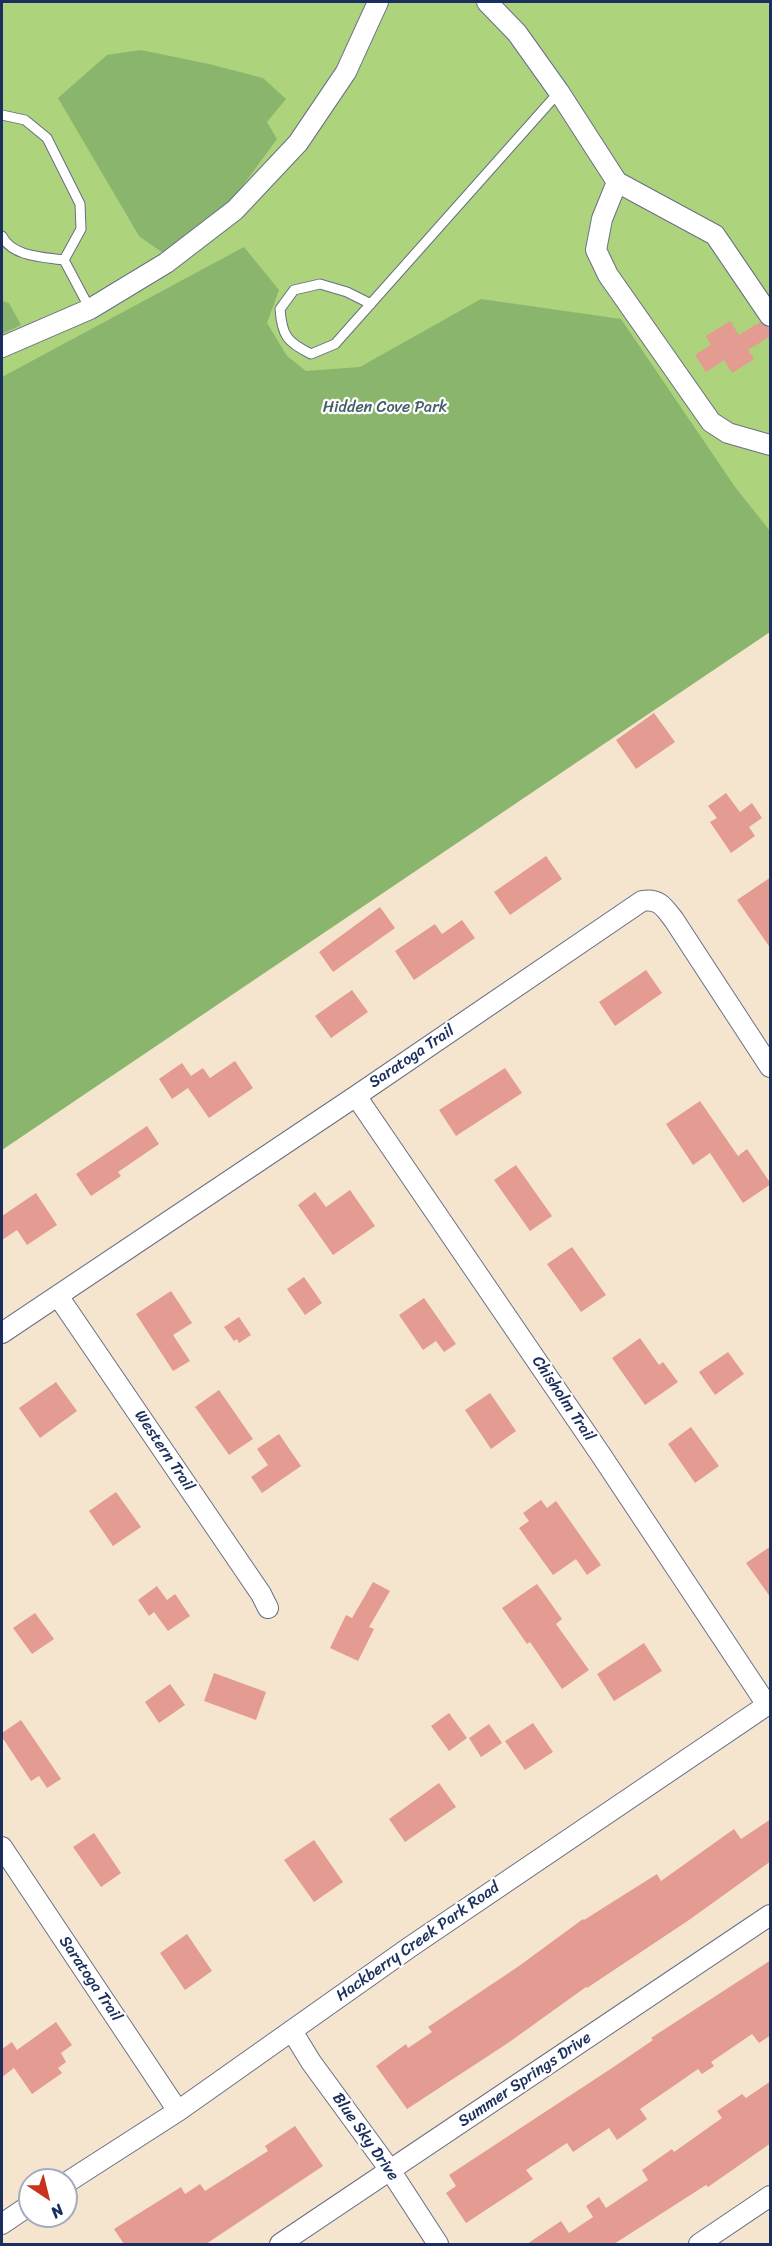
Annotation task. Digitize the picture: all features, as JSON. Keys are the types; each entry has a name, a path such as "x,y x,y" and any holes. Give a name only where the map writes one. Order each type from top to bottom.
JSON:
{"street":[{"path":"2,347 90,309 166,263 235,210 290,152 346,72 378,2"},
{"path":"487,2 517,33 559,92 617,182 715,235 771,316"},
{"path":"617,182 602,219 596,250 608,275 711,422 728,433 771,445"},
{"name":"Saratoga Trail","path":"2,1333 642,901 652,899 662,905 674,920 771,1066"},
{"name":"Chisholm Trail","path":"356,1096 769,1704"},
{"name":"Western Trail","path":"58,1296 261,1594 267,1608"},
{"name":"Hackberry Creek Park Road","path":"78,2174 178,2111 428,1935 769,1704"},
{"name":"Saratoga Trail","path":"2,1847 178,2111"},
{"name":"Summer Springs Drive","path":"280,2244 771,1915"},
{"name":"Blue Sky Drive","path":"292,2031 311,2062 390,2170 438,2244"},
{"path":"699,2244 771,2196"},
{"path":"2,2224 18,2213"}],"lane":[{"path":"371,304 347,292 320,284 294,290 279,309 282,327 293,345 311,354 335,344 371,304 559,92"},
{"path":"2,115 25,120 47,138 80,204 81,229 64,260"},
{"path":"2,236 5,244 30,256 64,260"},
{"path":"64,260 90,309"}],"green space":[{"name":"Hidden Cove Park","path":"2,2 770,2 770,616 2,1135"},
{"path":"141,50 263,78 286,99 267,122 277,139 233,199 163,253 139,236 58,98 107,55"},
{"name":"Hidden Cove Park","path":"244,247 279,290 267,323 287,356 306,371 360,367 481,299 621,319 735,487 770,531 770,632 2,1150 2,377"},
{"path":"2,301 9,303 21,325 2,334"}],"building":[{"path":"730,321 739,335 760,322 771,328 771,336 748,350 754,359 732,373 724,360 706,372 695,355 711,345 706,336"},
{"path":"654,713 675,742 636,769 616,740"},
{"path":"726,793 740,812 752,803 762,818 749,827 755,836 731,853 710,822 717,818 708,806"},
{"path":"546,856 562,879 510,915 494,892"},
{"path":"771,877 771,949 737,900"},
{"path":"380,907 395,928 333,972 319,952"},
{"path":"462,920 475,938 414,980 395,951 435,924 442,934"},
{"path":"646,970 662,993 615,1026 599,1002"},
{"path":"352,990 368,1012 331,1038 315,1016"},
{"path":"235,1061 253,1088 209,1118 188,1088 172,1099 159,1079 182,1063 191,1076 203,1068 210,1078"},
{"path":"505,1068 522,1093 456,1136 439,1110"},
{"path":"700,1101 738,1156 747,1149 771,1184 743,1203 710,1153 693,1165 666,1124"},
{"path":"147,1126 159,1144 118,1172 121,1176 91,1196 76,1174"},
{"path":"516,1165 552,1216 530,1231 494,1180"},
{"path":"350,1190 375,1226 333,1255 298,1205 315,1192 326,1207"},
{"path":"36,1193 57,1225 27,1245 17,1230 2,1240 2,1216"},
{"path":"572,1247 606,1295 581,1312 547,1264"},
{"path":"304,1277 322,1303 305,1315 287,1289"},
{"path":"171,1291 192,1323 173,1335 190,1361 173,1371 136,1314"},
{"path":"424,1298 456,1344 444,1352 436,1341 423,1350 399,1315"},
{"path":"239,1317 251,1335 239,1343 237,1339 234,1341 224,1327"},
{"path":"640,1338 659,1365 663,1362 678,1382 645,1405 612,1358"},
{"path":"728,1352 744,1374 715,1395 699,1372"},
{"path":"56,1382 77,1411 40,1438 19,1408"},
{"path":"219,1390 253,1439 229,1455 195,1407"},
{"path":"490,1393 516,1431 491,1449 465,1410"},
{"path":"691,1427 719,1466 695,1483 668,1444"},
{"path":"279,1434 301,1466 262,1493 251,1477 268,1465 257,1449"},
{"path":"116,1492 141,1527 113,1546 89,1511"},
{"path":"541,1500 547,1508 556,1501 601,1565 587,1575 576,1559 553,1575 519,1528 529,1521 523,1513"},
{"path":"771,1546 771,1598 746,1563"},
{"path":"373,1582 390,1591 369,1627 374,1629 358,1661 330,1648 346,1615 352,1618"},
{"path":"537,1584 562,1619 556,1624 589,1670 562,1689 530,1642 527,1644 502,1608"},
{"path":"157,1586 167,1600 175,1594 190,1616 168,1631 154,1612 149,1616 138,1600"},
{"path":"35,1613 54,1639 32,1654 13,1628"},
{"path":"644,1643 662,1671 614,1701 597,1674"},
{"path":"214,1673 266,1692 256,1720 204,1701"},
{"path":"170,1684 185,1705 159,1723 145,1702"},
{"path":"449,1713 467,1738 449,1751 431,1726"},
{"path":"21,1720 61,1779 47,1788 39,1776 31,1781 2,1737 2,1733"},
{"path":"533,1723 553,1752 525,1770 505,1741"},
{"path":"489,1724 502,1743 481,1757 469,1738"},
{"path":"439,1783 456,1807 405,1842 389,1819"},
{"path":"771,1819 771,1861 689,1920 407,2109 376,2066 406,2044 408,2048 432,2032 428,2027 519,1966 583,1919 657,1874 661,1881 734,1829 741,1839"},
{"path":"94,1833 121,1873 101,1887 73,1847"},
{"path":"314,1840 343,1882 314,1902 284,1860"},
{"path":"187,1934 212,1971 185,1990 160,1953"},
{"path":"771,1960 771,2035 759,2043 752,2034 711,2062 714,2066 702,2074 698,2069 640,2109 647,2119 617,2140 609,2128 573,2152 567,2143 526,2170 533,2179 466,2223 446,2193 456,2186 449,2175"},
{"path":"56,2022 72,2045 61,2053 66,2062 58,2068 62,2073 32,2094 14,2068 2,2077 2,2049 12,2042 17,2050"},
{"path":"771,2081 771,2143 708,2187 706,2185 614,2244 527,2244 561,2221 569,2233 593,2217 586,2206 599,2197 606,2208 648,2180 642,2170 672,2149 674,2152 722,2118 717,2111 742,2094 746,2098"},
{"path":"295,2126 323,2166 206,2244 124,2244 114,2229 181,2187 185,2194 200,2184 205,2191 268,2151 265,2146"}]}
